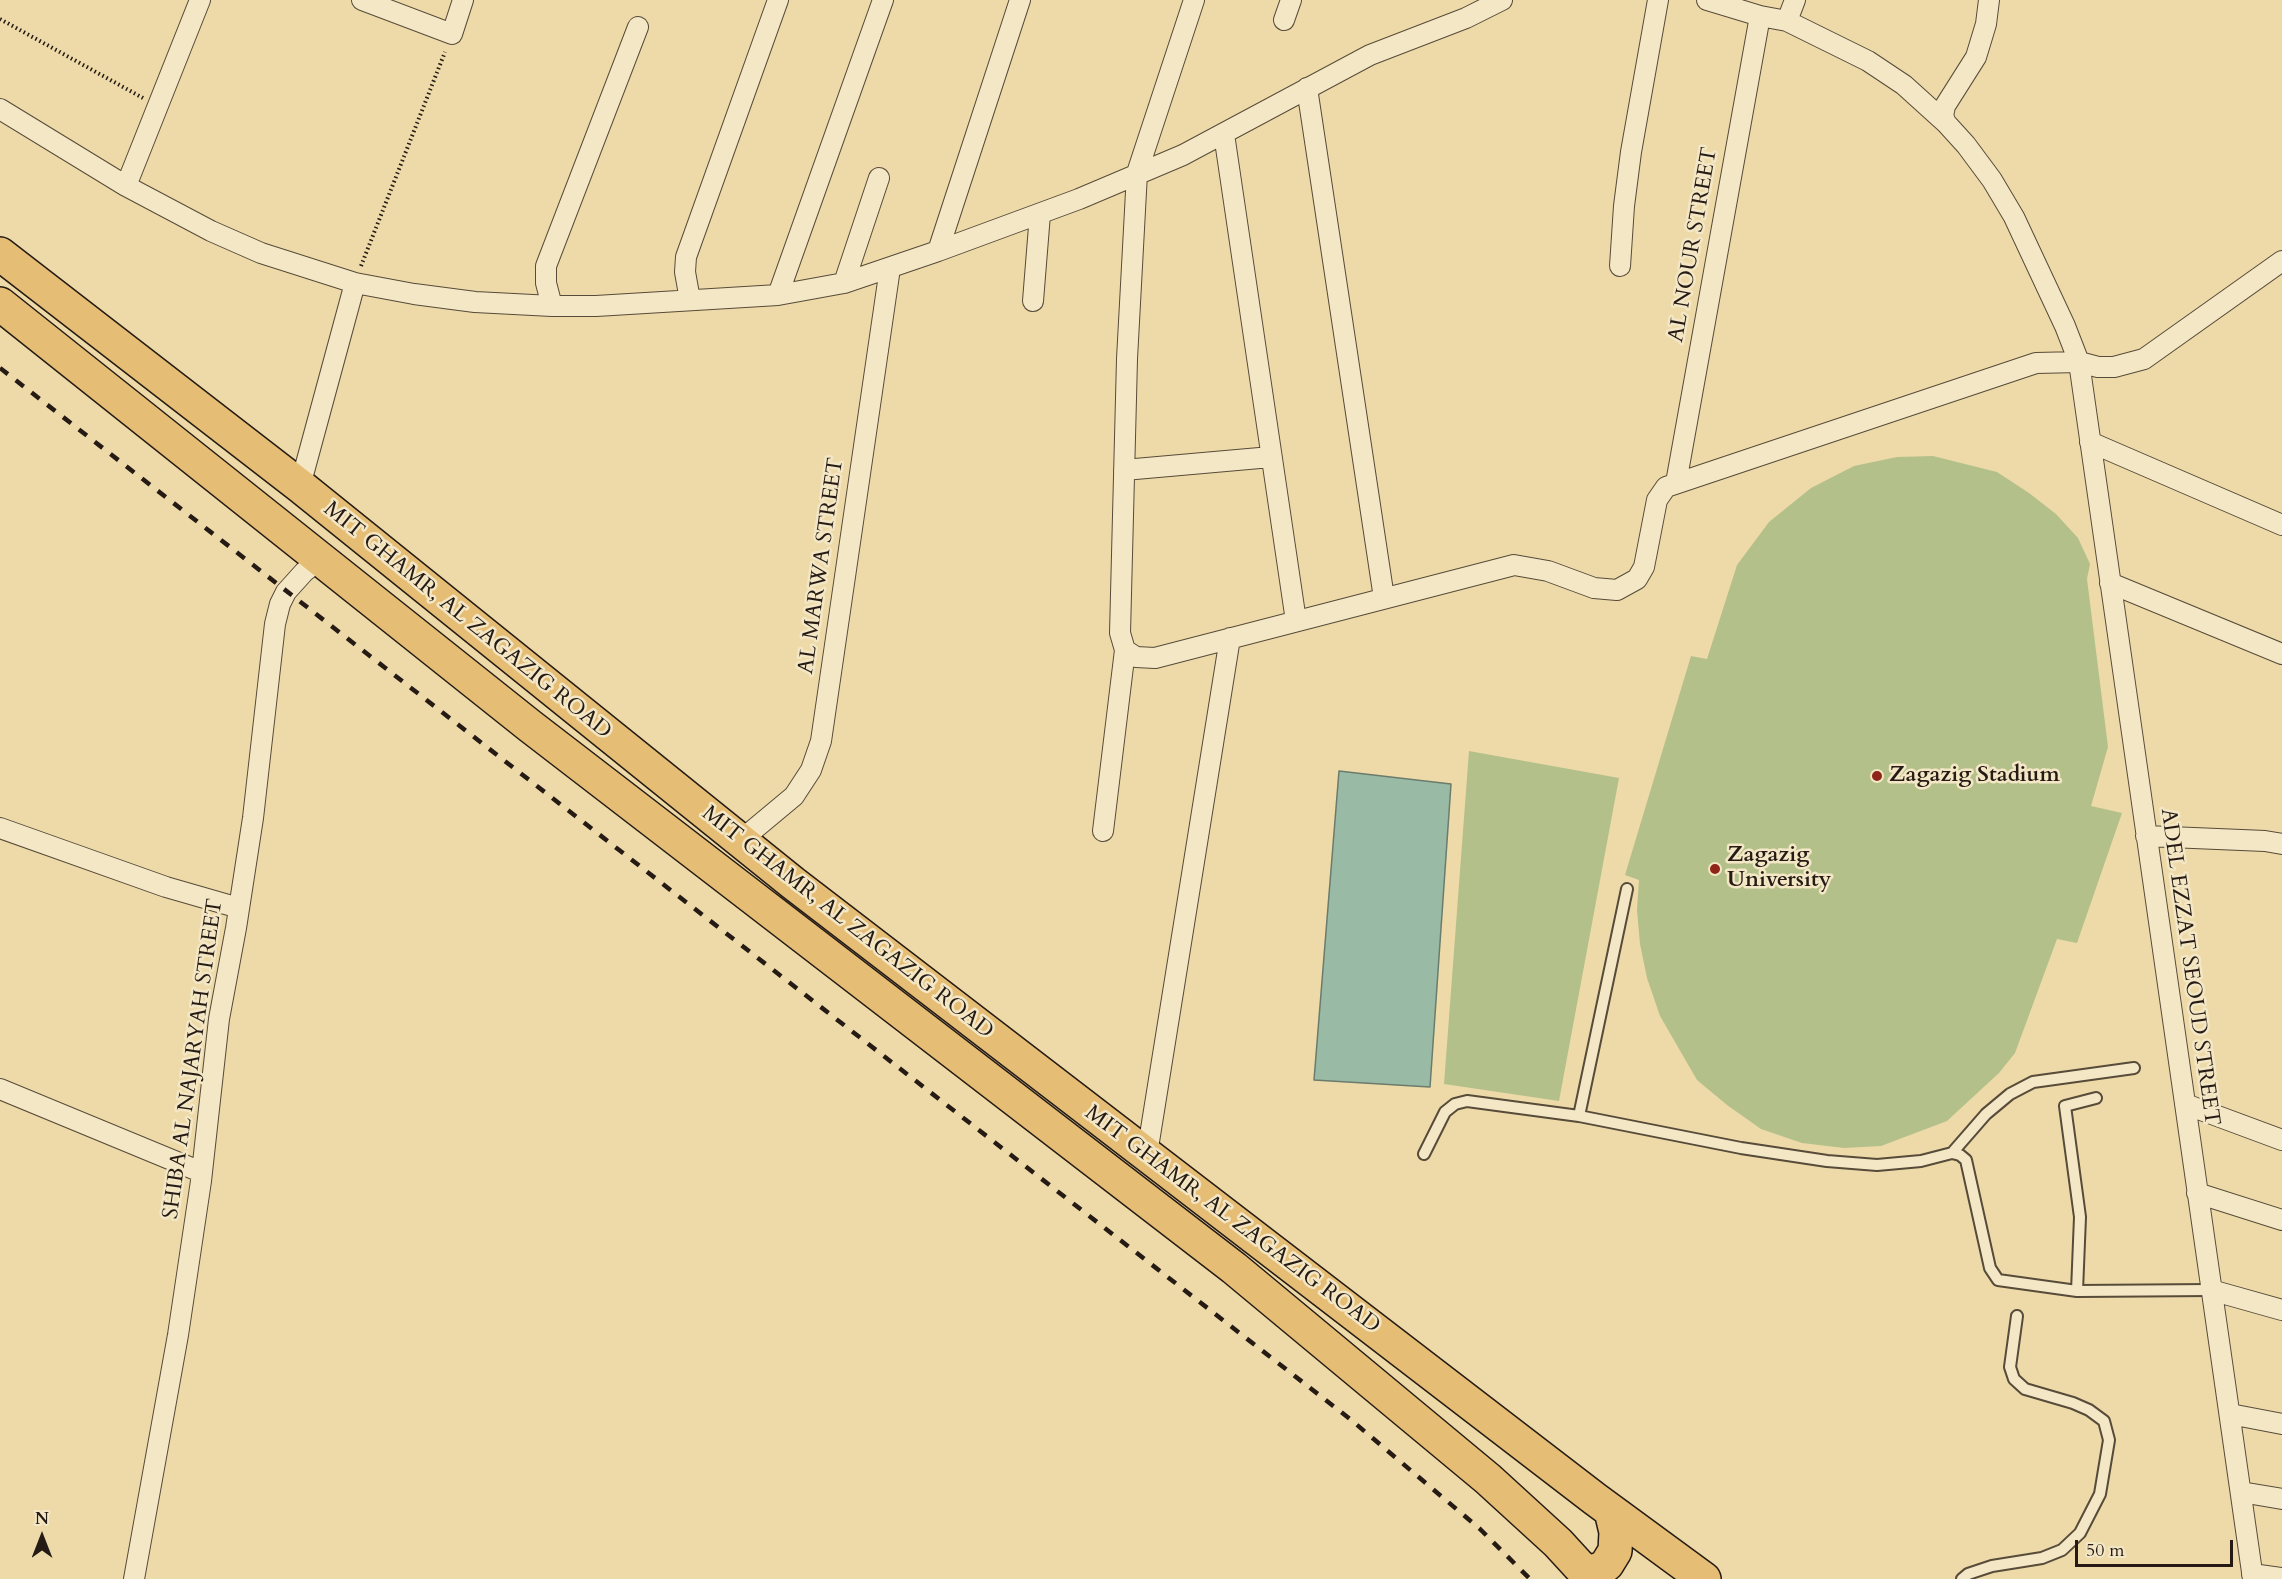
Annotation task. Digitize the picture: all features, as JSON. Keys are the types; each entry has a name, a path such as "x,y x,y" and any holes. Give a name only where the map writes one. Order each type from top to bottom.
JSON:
{"highway":[{"name":"MIT GHAMR, AL ZAGAZIG ROAD","path":"0,254 300,486 740,841 1611,1511 1704,1579"},
{"name":"MIT GHAMR, AL ZAGAZIG ROAD","path":"0,304 606,785 1234,1268 1488,1479 1558,1543 1588,1576"},
{"path":"1588,1576 1607,1564 1615,1551 1616,1532 1611,1511"}],"street":[{"path":"126,186 200,0"},
{"path":"362,0 452,34 463,0"},
{"path":"690,300 685,272 686,256 778,0"},
{"path":"778,295 883,0"},
{"path":"938,251 1020,0"},
{"path":"1103,831 1125,650 1120,633 1124,470 1127,359 1137,173 1194,0"},
{"path":"1284,20 1291,0"},
{"path":"0,109 126,186 221,236 261,253 355,283 475,302 552,306 596,306 778,295 844,283 1040,214 1183,155 1370,55 1470,9 1502,0"},
{"path":"1620,266 1631,152 1658,0"},
{"name":"ADEL EZZAT SEOUD STREET","path":"1707,0 1760,16 1787,21 1868,61 1904,85 1946,123 1992,180 2014,217 2065,326 2079,362 2252,1576"},
{"path":"1787,21 1795,0"},
{"path":"1946,123 1943,116 1945,106 1977,57 1986,24 1989,0"},
{"name":"AL NOUR STREET","path":"1676,483 1760,16"},
{"path":"552,306 546,283 546,266 638,27"},
{"path":"1307,88 1384,598"},
{"path":"1224,134 1296,621"},
{"path":"844,283 879,178"},
{"path":"1033,301 1040,214"},
{"path":"1125,650 1136,657 1155,658 1514,565 1548,571 1594,588 1617,590 1637,579 1644,567 1657,500 1666,487 2036,363 2079,362 2098,367 2114,367 2144,359 2282,261"},
{"name":"AL MARWA STREET","path":"740,841 794,796 811,770 821,741 890,268"},
{"path":"300,486 355,283"},
{"path":"2090,442 2282,525"},
{"path":"1124,470 1271,457"},
{"name":"SHIBA AL NAJARYAH STREET","path":"134,1579 178,1335 201,1172 219,1019 240,908 263,739 275,624 286,592 304,572 320,559"},
{"path":"2110,583 2282,654"},
{"path":"1147,1154 1230,638"},
{"path":"0,828 166,887 240,908"},
{"path":"2146,836 2265,841 2282,844"},
{"path":"0,1089 201,1172"},
{"path":"2185,1104 2282,1140"},
{"path":"2197,1193 2282,1220"},
{"path":"2211,1290 2282,1310"},
{"path":"2230,1414 2282,1424"},
{"path":"2241,1492 2282,1499"},
{"path":"2252,1576 2282,1578"}],"lane":[{"path":"1579,1116 1627,889"},
{"path":"1952,1153 1986,1114 2010,1094 2032,1082 2134,1068"},
{"path":"2077,1291 2080,1217 2065,1106 2096,1098"},
{"path":"1424,1154 1445,1112 1455,1104 1467,1101 1579,1116 1741,1148 1827,1161 1877,1165 1921,1161 1952,1153 1966,1160 1990,1268 1998,1280 2077,1291 2211,1290"},
{"path":"1962,1579 1968,1574 1992,1566 2042,1558 2062,1550 2080,1533 2100,1494 2109,1440 2104,1422 2090,1410 2025,1389 2014,1379 2010,1367 2017,1316"}],"path":[{"path":"0,19 159,107"},
{"path":"355,283 452,34"}],"green space":[{"name":"Zagazig Stadium","path":"1933,456 1997,472 2056,514 2078,538 2090,564 2087,579 2108,747 2091,806 2122,813 2077,943 2057,939 2015,1053 1999,1073 1947,1121 1881,1146 1844,1148 1802,1143 1761,1129 1697,1080 1660,1016 1647,978 1640,944 1637,910 1639,880 1625,875 1691,656 1707,659 1737,565 1769,522 1811,488 1854,466 1897,457"},
{"path":"1469,751 1619,778 1559,1101 1444,1084"}],"shaded area":[{"path":"1339,771 1451,784 1430,1087 1314,1080"}],"railway":[{"path":"0,368 1350,1419 1480,1529 1530,1579"}],"place":[{"name":"Zagazig Stadium","path":"1877,776"},
{"name":"Zagazig University","path":"1715,869"}]}
